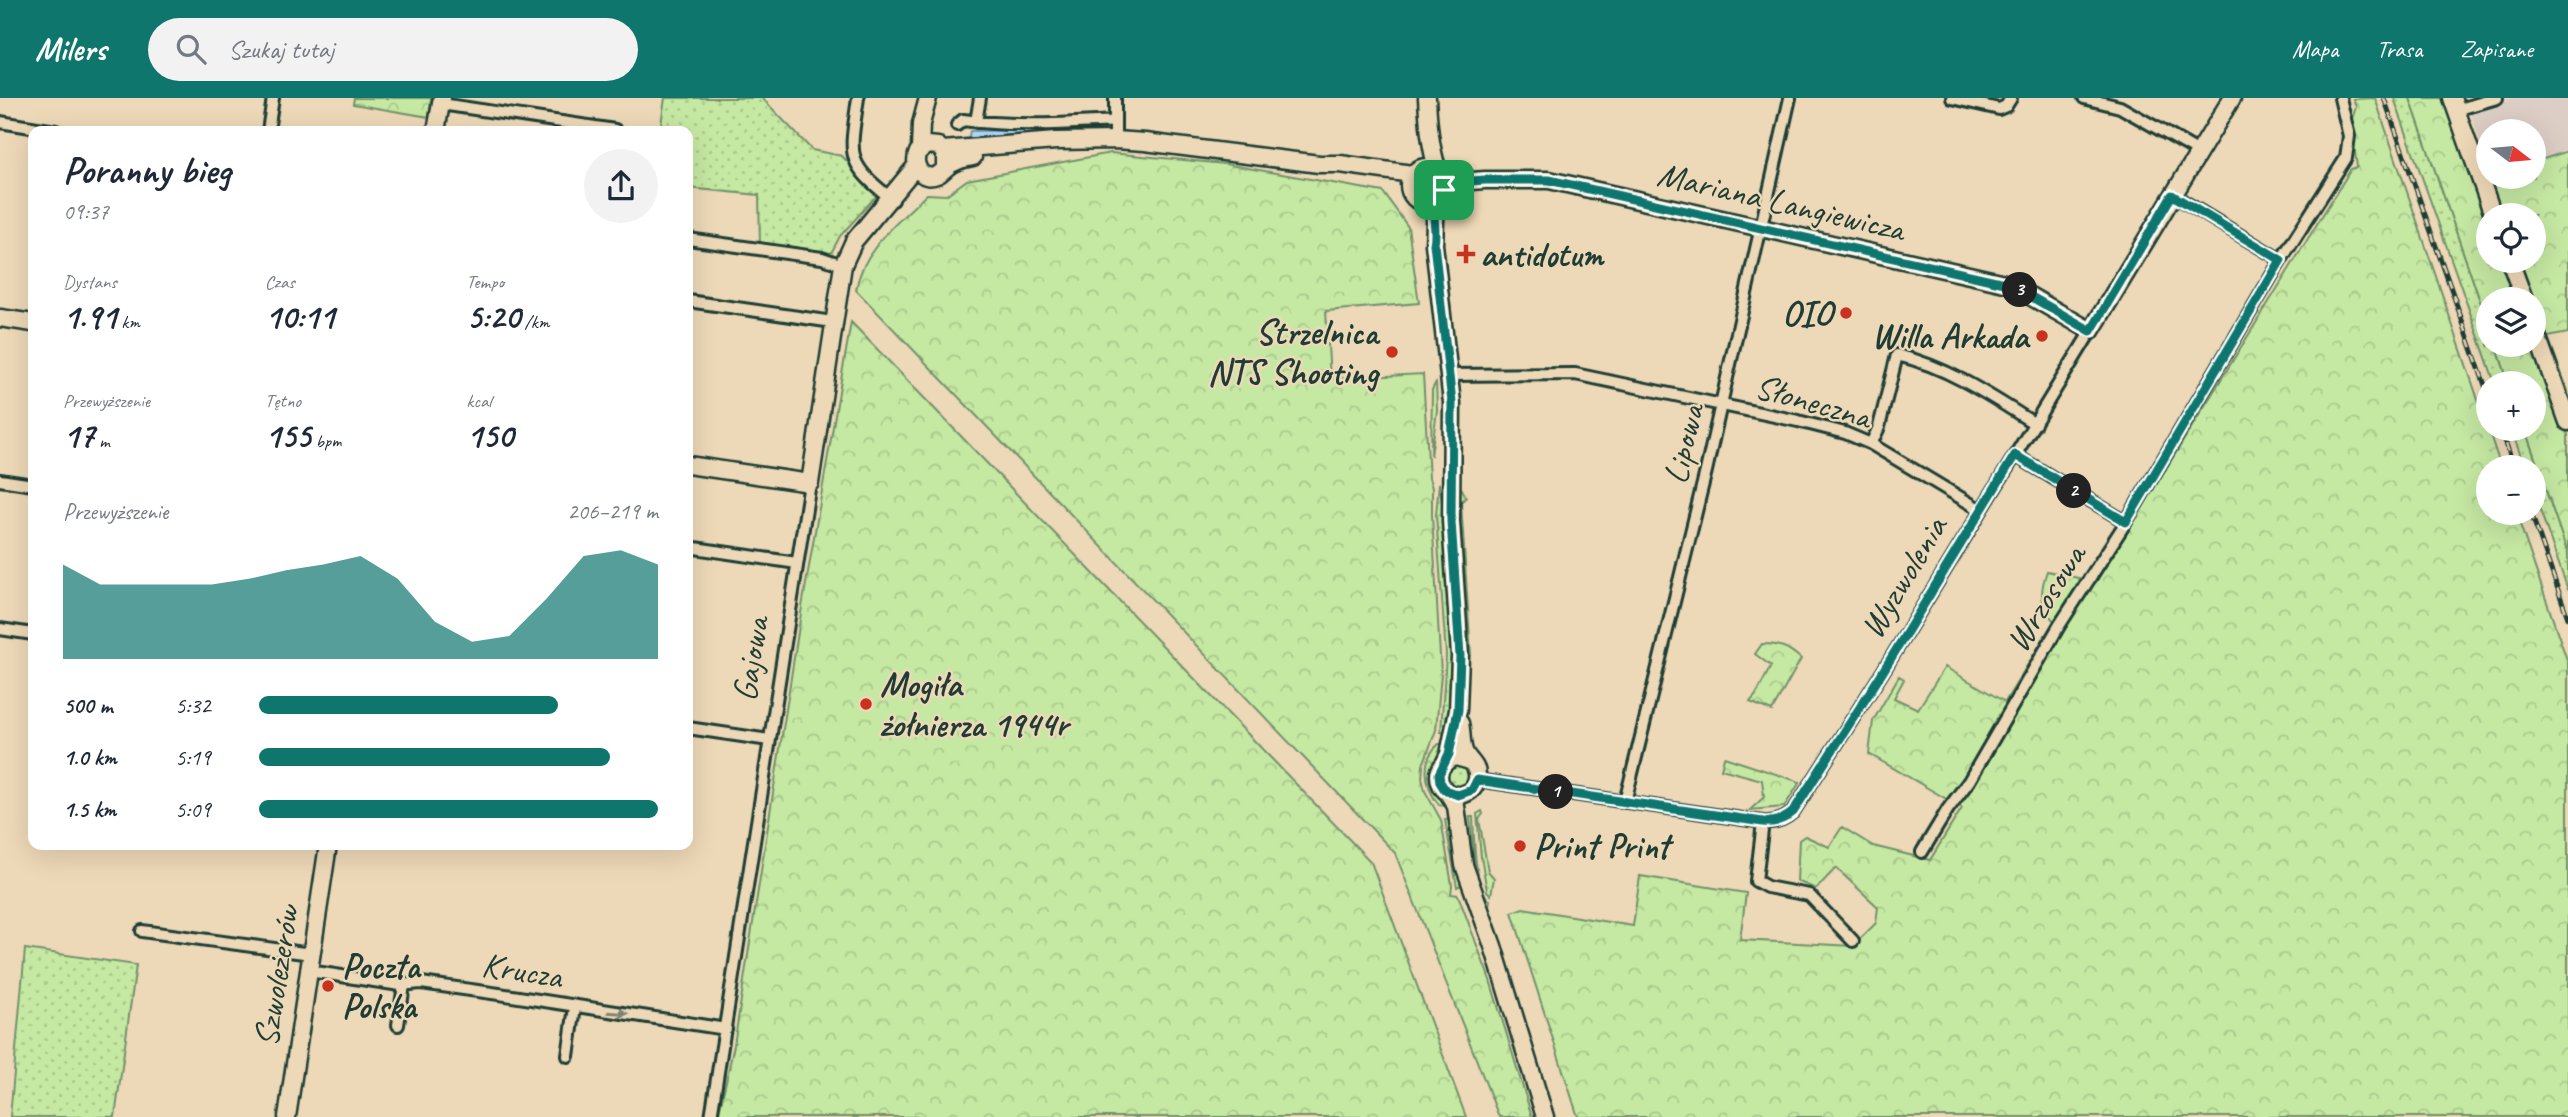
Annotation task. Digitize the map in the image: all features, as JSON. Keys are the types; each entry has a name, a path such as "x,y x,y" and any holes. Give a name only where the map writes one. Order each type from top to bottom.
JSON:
{"street":[{"path":"269,126 273,98"},
{"path":"858,98 850,145 854,162 868,179 893,199"},
{"path":"929,98 921,124 932,148 947,161 945,168"},
{"path":"976,122 980,98"},
{"path":"1115,98 1115,140"},
{"path":"1018,146 932,148 915,159 921,171 937,175 956,161 1018,146 1056,141 1115,140 1154,143 1319,164 1340,164 1414,182 1427,203 1436,201 1442,195 1442,178 1435,161 1427,98"},
{"name":"Lipowa","path":"1625,802 1790,98"},
{"path":"1952,98 1999,108 2007,106 2011,98"},
{"path":"2084,98 2120,107 2199,152"},
{"name":"Wyzwolenia","path":"1473,786 1625,802 1763,822 1779,821 1793,812 1882,673 2232,98"},
{"name":"Wrzosowa","path":"1922,852 1969,781 2059,626 2126,522 2281,260 2346,158 2349,136 2340,98"},
{"path":"2489,203 2454,104 2497,98"},
{"path":"437,126 441,101 591,126"},
{"path":"1428,119 1414,182 1434,244 1443,308 1448,375 1443,402 1445,482 1451,521 1460,656 1458,710 1451,750 1440,769 1439,778 1456,806 1462,855 1545,1117"},
{"path":"957,125 963,120 1067,123 1115,121"},
{"path":"0,122 28,126"},
{"name":"Mariana Langiewicza","path":"1414,182 1430,167 1442,178 1549,180 2009,284 2091,331"},
{"name":"Gajowa","path":"711,1117 843,265 854,241 921,171"},
{"path":"2172,195 2281,260"},
{"path":"1434,244 1436,201"},
{"path":"693,240 822,258 843,265"},
{"path":"693,302 833,321"},
{"path":"0,318 28,322"},
{"path":"1871,444 1879,427 1897,355 1923,361 1965,380 2035,424"},
{"path":"2545,357 2568,422"},
{"name":"Słoneczna","path":"1448,375 1575,373 1845,433 1871,444 1981,510"},
{"path":"2015,455 2126,522"},
{"path":"693,466 810,483"},
{"path":"0,480 28,484"},
{"path":"693,548 797,563"},
{"path":"0,629 28,633"},
{"path":"1458,710 1464,751 1476,768 1466,805 1473,888"},
{"path":"693,729 769,740"},
{"path":"1445,762 1456,757 1470,761"},
{"path":"1448,793 1458,795 1473,786"},
{"path":"1763,822 1756,881 1767,887 1809,895 1853,941"},
{"name":"Szwoleżerów","path":"287,1117 327,850"},
{"name":"Krucza","path":"142,931 310,962 404,985 421,983 726,1029"},
{"path":"398,1025 404,985"},
{"path":"568,1056 575,1007"}],"shaded area":[{"path":"2514,98 2568,98 2568,151 2546,158 2546,119 2476,119 2476,129 2470,110"}],"green space":[{"path":"354,98 431,98 429,117 353,104"},
{"path":"665,98 762,98 812,150 842,156 878,194 840,236 827,261 760,246 759,195 693,188 693,126 661,126"},
{"path":"2375,98 2476,394 2476,441 2492,441 2497,455 2476,455 2476,525 2520,525 2568,663 2568,1117 1578,1117 1512,912 1523,908 1633,926 1640,876 1746,893 1740,940 1853,946 1876,923 1878,907 1836,868 1816,889 1797,881 1799,840 1805,836 1829,847 1842,827 1873,846 1930,860 1962,808 1869,754 1873,721 1899,676 1904,679 1894,698 1918,709 1945,667 2005,702 2054,621 2042,597 2047,571 2096,582 2351,169 2357,167 2351,122 2356,107 2353,99"},
{"path":"2394,98 2410,98 2476,289 2476,329"},
{"path":"2410,98 2448,98 2476,189 2483,203 2476,203 2476,273 2509,273 2515,287 2476,287 2476,289"},
{"path":"2568,151 2568,333 2548,337 2568,391 2568,410 2546,348 2546,287 2529,287 2523,273 2546,273 2546,203 2498,203 2493,189 2546,189 2546,158"},
{"path":"1111,153 1225,164 1383,192 1408,227 1419,303 1326,311 1330,379 1423,374 1429,478 1432,488 1441,674 1436,730 1423,765 1422,778 1425,791 1441,820 1452,885 1451,894 1458,895 1490,980 1532,1117 1499,1117 1395,853 856,290 860,275 874,249 927,194 946,195 967,180"},
{"path":"1427,175 1435,178 1438,186 1435,194 1427,197 1419,194 1416,186 1419,178"},
{"path":"851,322 1371,862 1466,1117 718,1117 734,1045 801,613"},
{"path":"2486,357 2500,357 2505,371 2491,371"},
{"path":"2500,357 2540,357 2545,371 2505,371"},
{"path":"2546,374 2568,435 2568,554 2546,490 2546,455 2534,455 2529,441 2546,441"},
{"path":"1436,382 1437,410 1431,456 1432,390"},
{"path":"2515,441 2529,441 2534,455 2521,455"},
{"path":"1439,483 1447,533 1454,639 1449,734 1441,732 1446,655 1436,515"},
{"path":"1459,488 1466,497 1461,502 1471,655 1468,655 1457,521"},
{"path":"2546,490 2568,554 2568,590 2545,525"},
{"path":"1762,644 1783,647 1801,659 1772,711 1750,702 1771,666 1755,654"},
{"path":"1439,744 1448,744 1439,761 1452,807 1439,805 1428,782 1429,757"},
{"path":"1724,757 1800,782 1784,807 1750,810 1764,797 1762,780 1721,769"},
{"path":"1458,765 1466,768 1469,776 1466,784 1458,787 1450,784 1447,776 1450,768"},
{"path":"1482,811 1479,819 1488,871 1494,878 1491,895 1487,891 1481,857 1477,814"},
{"path":"1470,817 1473,817 1478,875 1485,895 1490,900 1488,911 1477,877"},
{"path":"1454,818 1464,884 1457,887 1445,820"},
{"path":"25,949 136,965 115,1117 10,1117"}],"water":[{"path":"1104,127 1104,132 1060,134 1060,129"},
{"path":"1046,130 1046,135 968,141 970,131"}],"railway":[{"path":"2384,98 2480,371"},
{"path":"2505,441 2510,455"},
{"path":"2535,525 2568,618"}],"place":[{"name":"antidotum","path":"1466,254"},
{"name":"OIO","path":"1846,313"},
{"name":"Willa Arkada","path":"2042,336"},
{"name":"Strzelnica NTS Shooting","path":"1392,352"},
{"name":"Mogiła żołnierza 1944r","path":"866,704"},
{"name":"Print Print","path":"1520,846"},
{"name":"Poczta Polska","path":"328,986"}],"route":[{"path":"1549,180 2009,284 2091,331 2172,195 2281,260 2126,522 2015,455 1882,673 1793,812 1786,818 1770,823 1490,781 1477,780 1472,790 1461,795 1451,794 1442,786 1440,769 1451,750 1458,710 1460,656 1451,521 1452,402 1434,244 1437,231 1434,208 1444,190 1445,183 1449,182 1549,180"}]}
